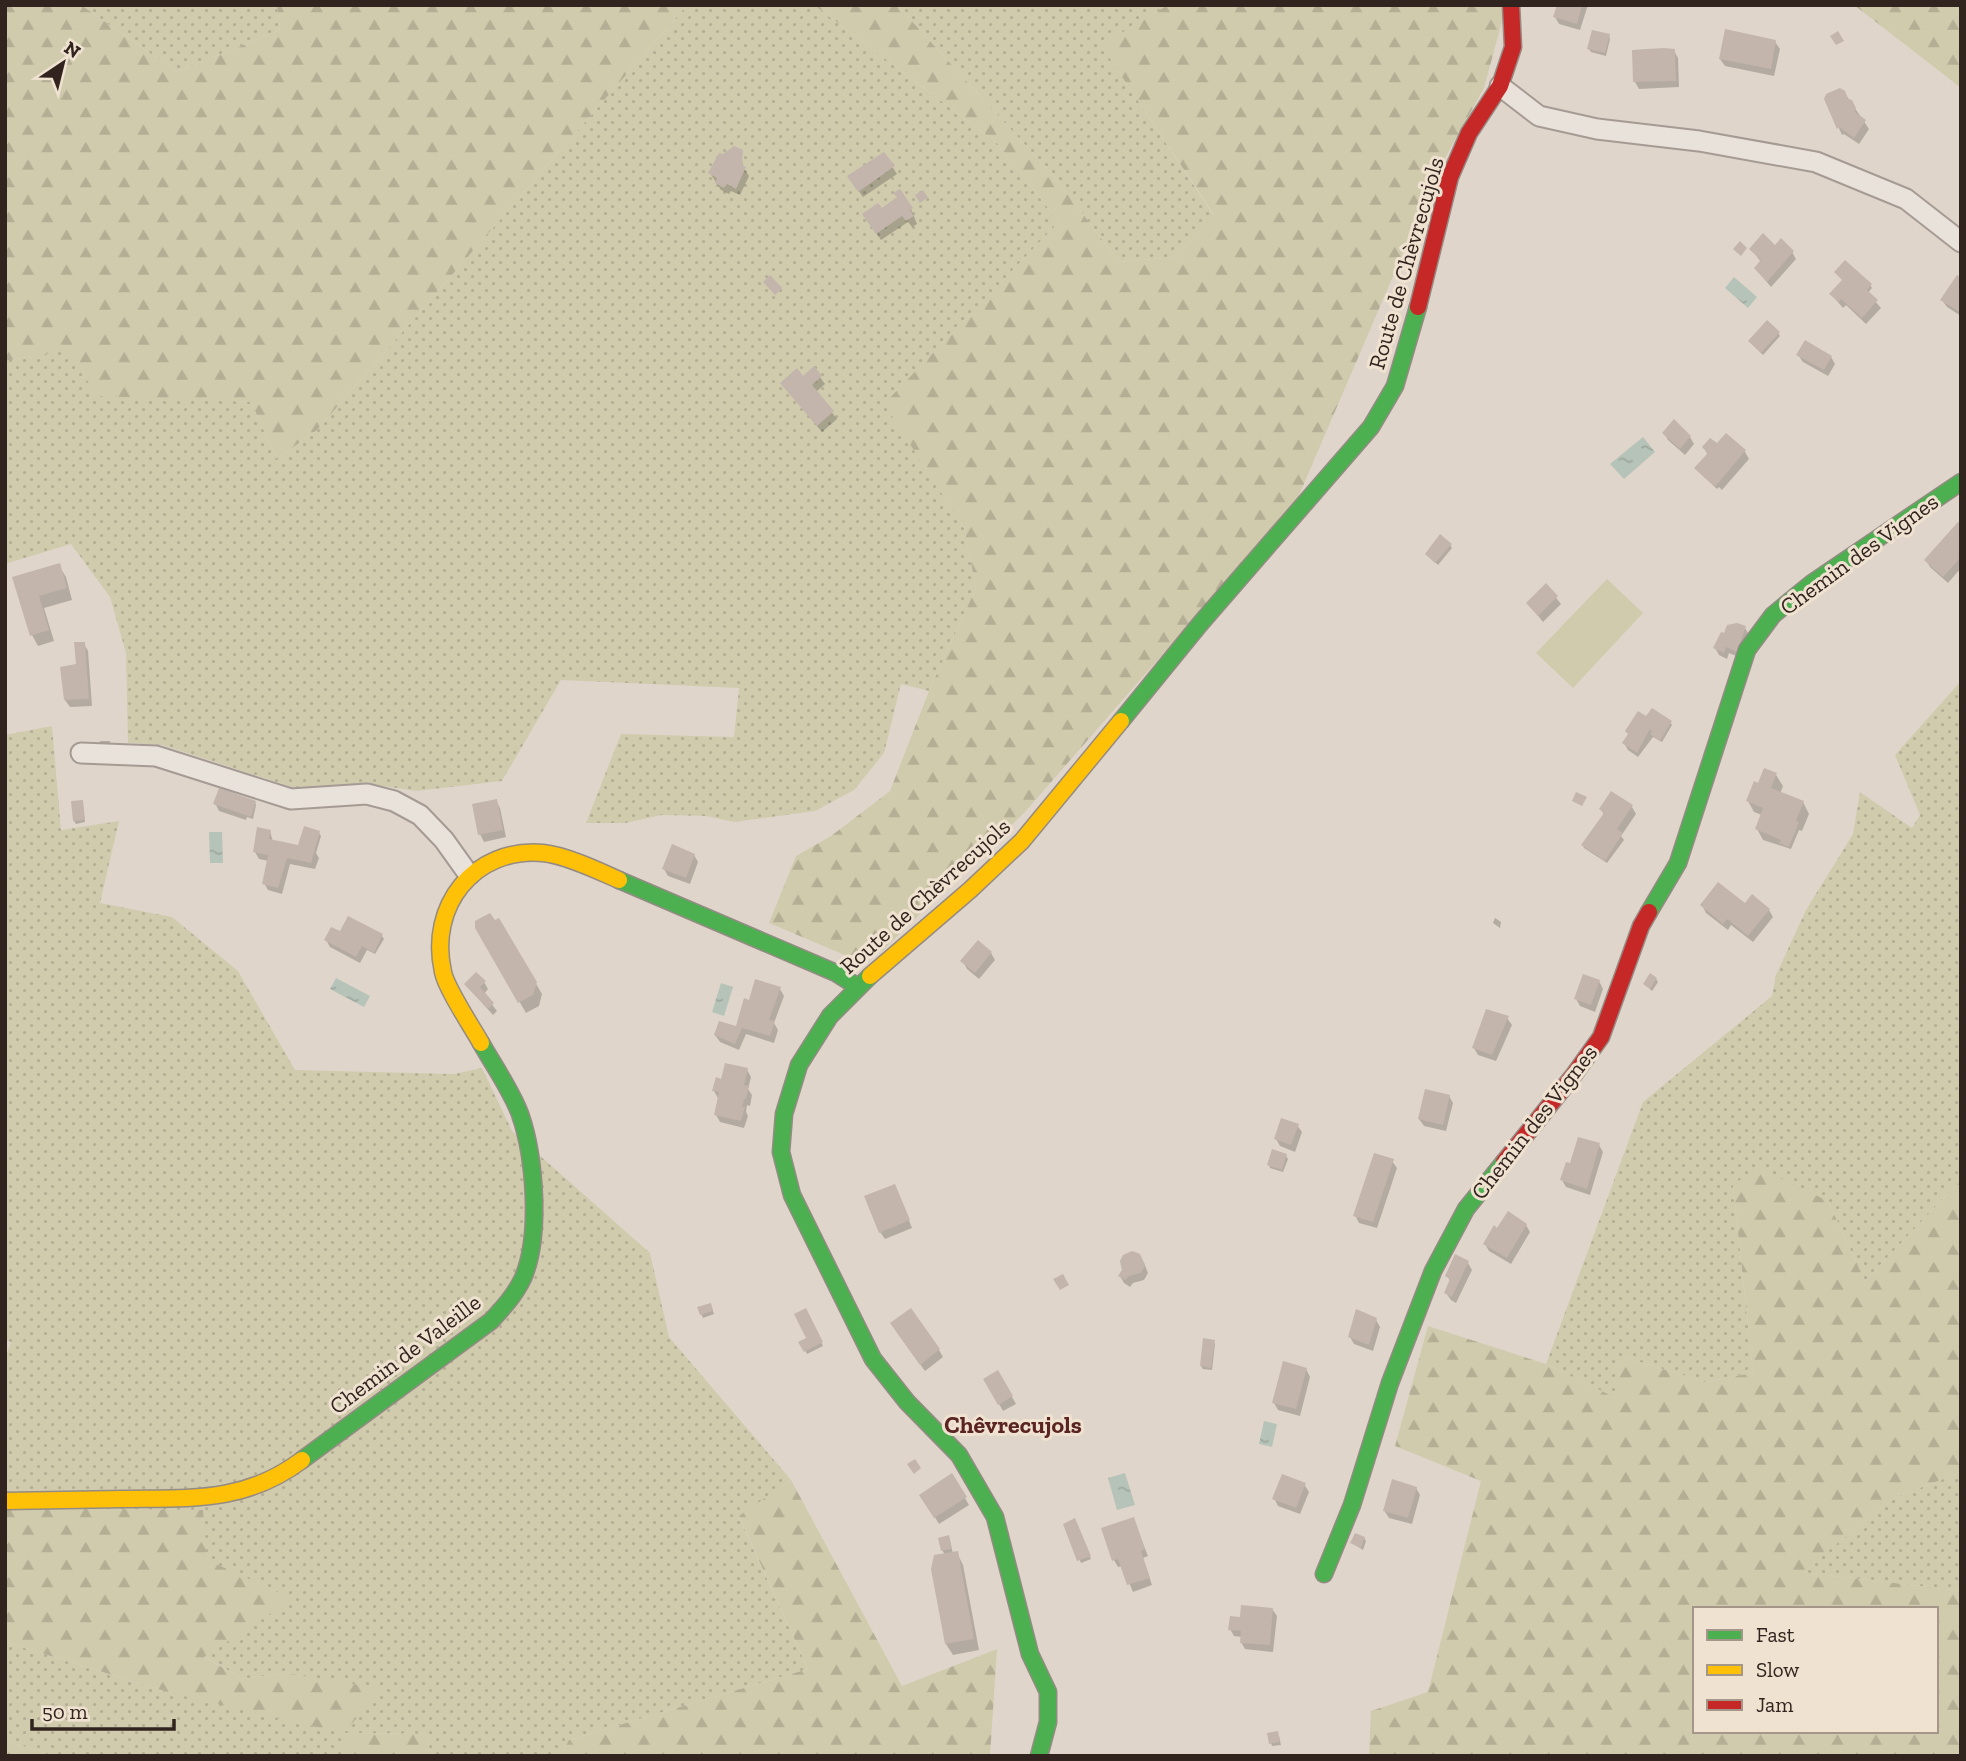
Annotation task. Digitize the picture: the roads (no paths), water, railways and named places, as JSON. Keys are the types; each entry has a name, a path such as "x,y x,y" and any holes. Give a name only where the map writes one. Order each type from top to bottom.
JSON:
{"street":[{"name":"Route de Chèvrecujols","path":"1039,1756 1048,1722 1048,1692 1030,1654 995,1517 959,1455 907,1402 873,1359 792,1195 781,1152 784,1114 799,1065 830,1016 858,987 1022,841 1200,624 1371,427 1395,386 1410,341 1450,177 1469,133 1500,86 1513,47 1511,5"},
{"path":"1500,86 1539,116 1597,129 1699,141 1816,162 1906,199 1961,242"},
{"name":"Chemin des Vignes","path":"1324,1574 1352,1505 1390,1383 1433,1271 1466,1209 1601,1037 1641,926 1678,863 1748,650 1773,615 1812,583 1961,482"},
{"path":"81,753 156,756 291,799 367,794 394,801 420,815 444,839 469,875"},
{"name":"Chemin de Valeille","path":"5,1501 207,1498 252,1488 281,1476 491,1321 510,1300 523,1277 533,1238 531,1155 519,1112 443,974 440,935 453,895 469,875 483,866 506,856 544,853 586,866 836,973 858,987"}],"water":[{"path":"1734,277 1757,297 1748,308 1725,288"},
{"path":"1643,437 1655,452 1624,479 1610,464"},
{"path":"209,832 222,832 223,863 210,863"},
{"path":"336,978 370,996 364,1007 330,989"},
{"path":"721,983 733,987 724,1016 712,1012"},
{"path":"1264,1421 1277,1424 1272,1447 1259,1444"},
{"path":"1125,1473 1135,1505 1117,1510 1108,1478"}],"district":[{"name":"Chêvrecujols","path":"1013,1425"}]}
